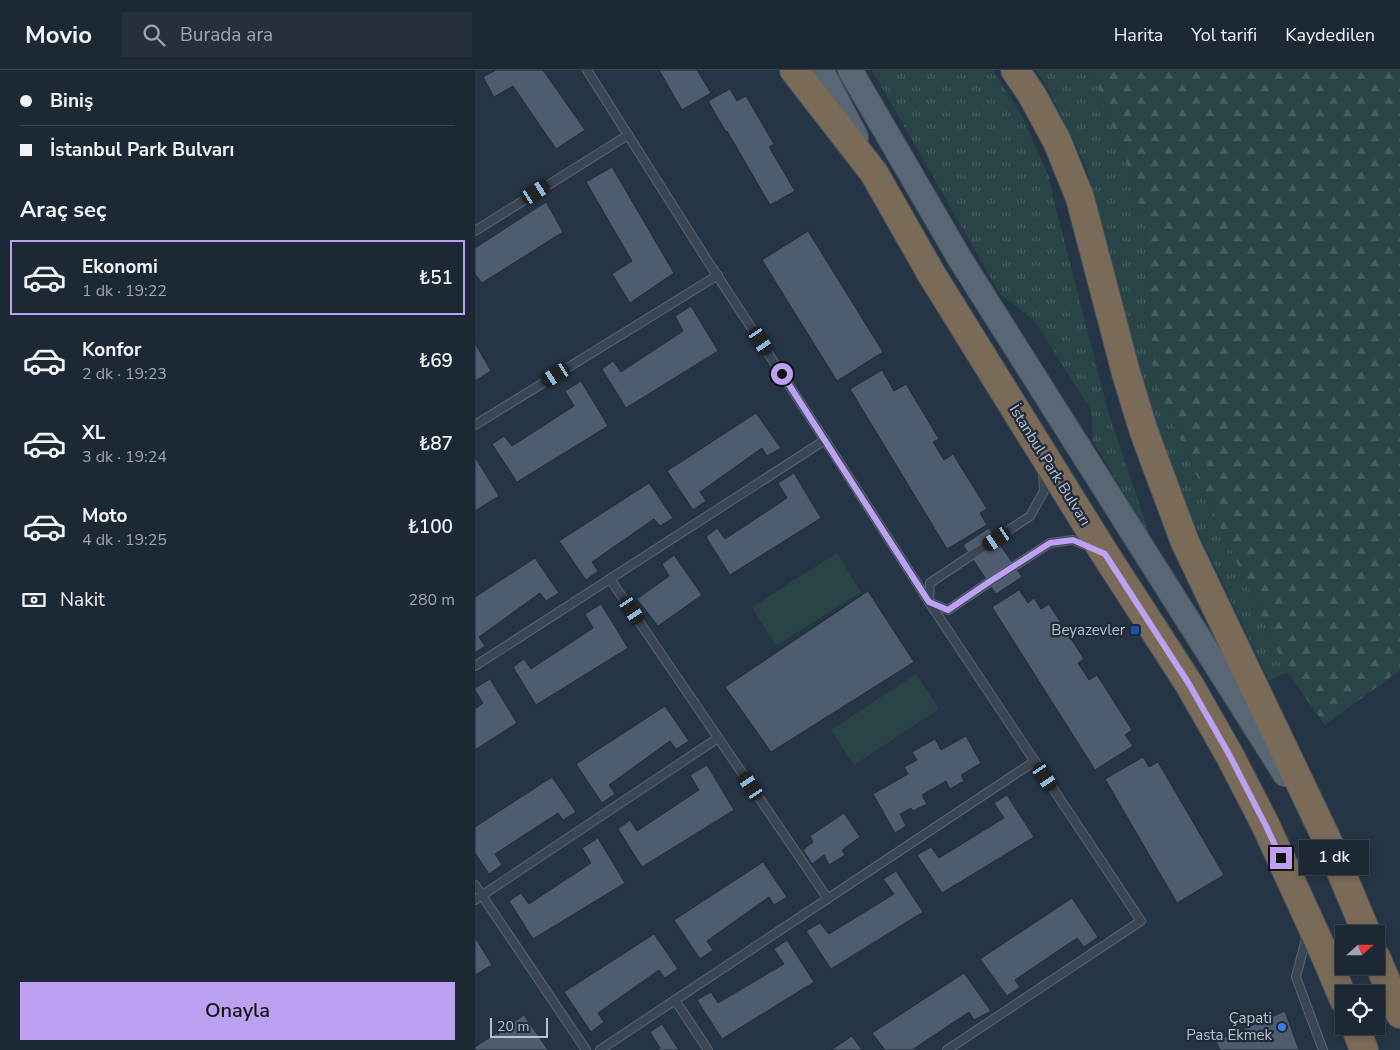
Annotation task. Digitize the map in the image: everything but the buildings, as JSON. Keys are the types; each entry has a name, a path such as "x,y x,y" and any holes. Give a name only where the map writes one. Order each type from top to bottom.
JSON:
{"highway":[{"name":"İstanbul Park Bulvarı","path":"794,70 874,173 932,275 1105,554 1189,684 1230,756 1266,826 1338,985"},
{"path":"1015,70 1032,95 1057,141 1080,198 1126,373 1144,432 1185,542 1331,848 1363,925"},
{"path":"1384,975 1400,1014"},
{"path":"1358,1035 1364,1050"}],"main road":[{"path":"821,70 874,173"},
{"path":"851,70 965,267 1331,848"}],"lane":[{"path":"587,70 929,602 1141,921 947,1050"},
{"path":"475,231 628,135"},
{"path":"475,425 718,275"},
{"path":"475,666 825,440"},
{"path":"929,602 929,583 1030,516 1044,491 1043,454"},
{"path":"929,602 948,610 1050,543 1073,540 1105,554"},
{"path":"610,579 828,899"},
{"path":"478,898 718,738"},
{"path":"600,1050 1035,761"},
{"path":"475,885 478,898 587,1050"},
{"path":"1311,923 1296,977 1323,1050"},
{"path":"675,1000 708,1050"}],"green space":[{"path":"872,70 993,70 1022,116 1049,177 1108,411 1151,539 1093,441 1091,410 1034,320 1000,294"},
{"path":"1036,70 1091,70 1127,166 1145,227 1154,382 1287,672 1269,681 1167,466 1129,335 1086,167 1050,93"},
{"path":"1091,70 1400,70 1400,670 1325,725 1287,672 1154,382 1145,227 1127,166"},
{"path":"837,553 861,592 776,646 752,607"},
{"path":"916,674 939,709 854,765 831,730"}],"place":[{"name":"Beyazevler","path":"1135,630"},
{"name":"Çapati Pasta Ekmek","path":"1282,1027"}],"route":[{"path":"782,374 929,602 948,610 1050,543 1073,540 1105,554 1189,684 1230,756 1281,858"}]}
